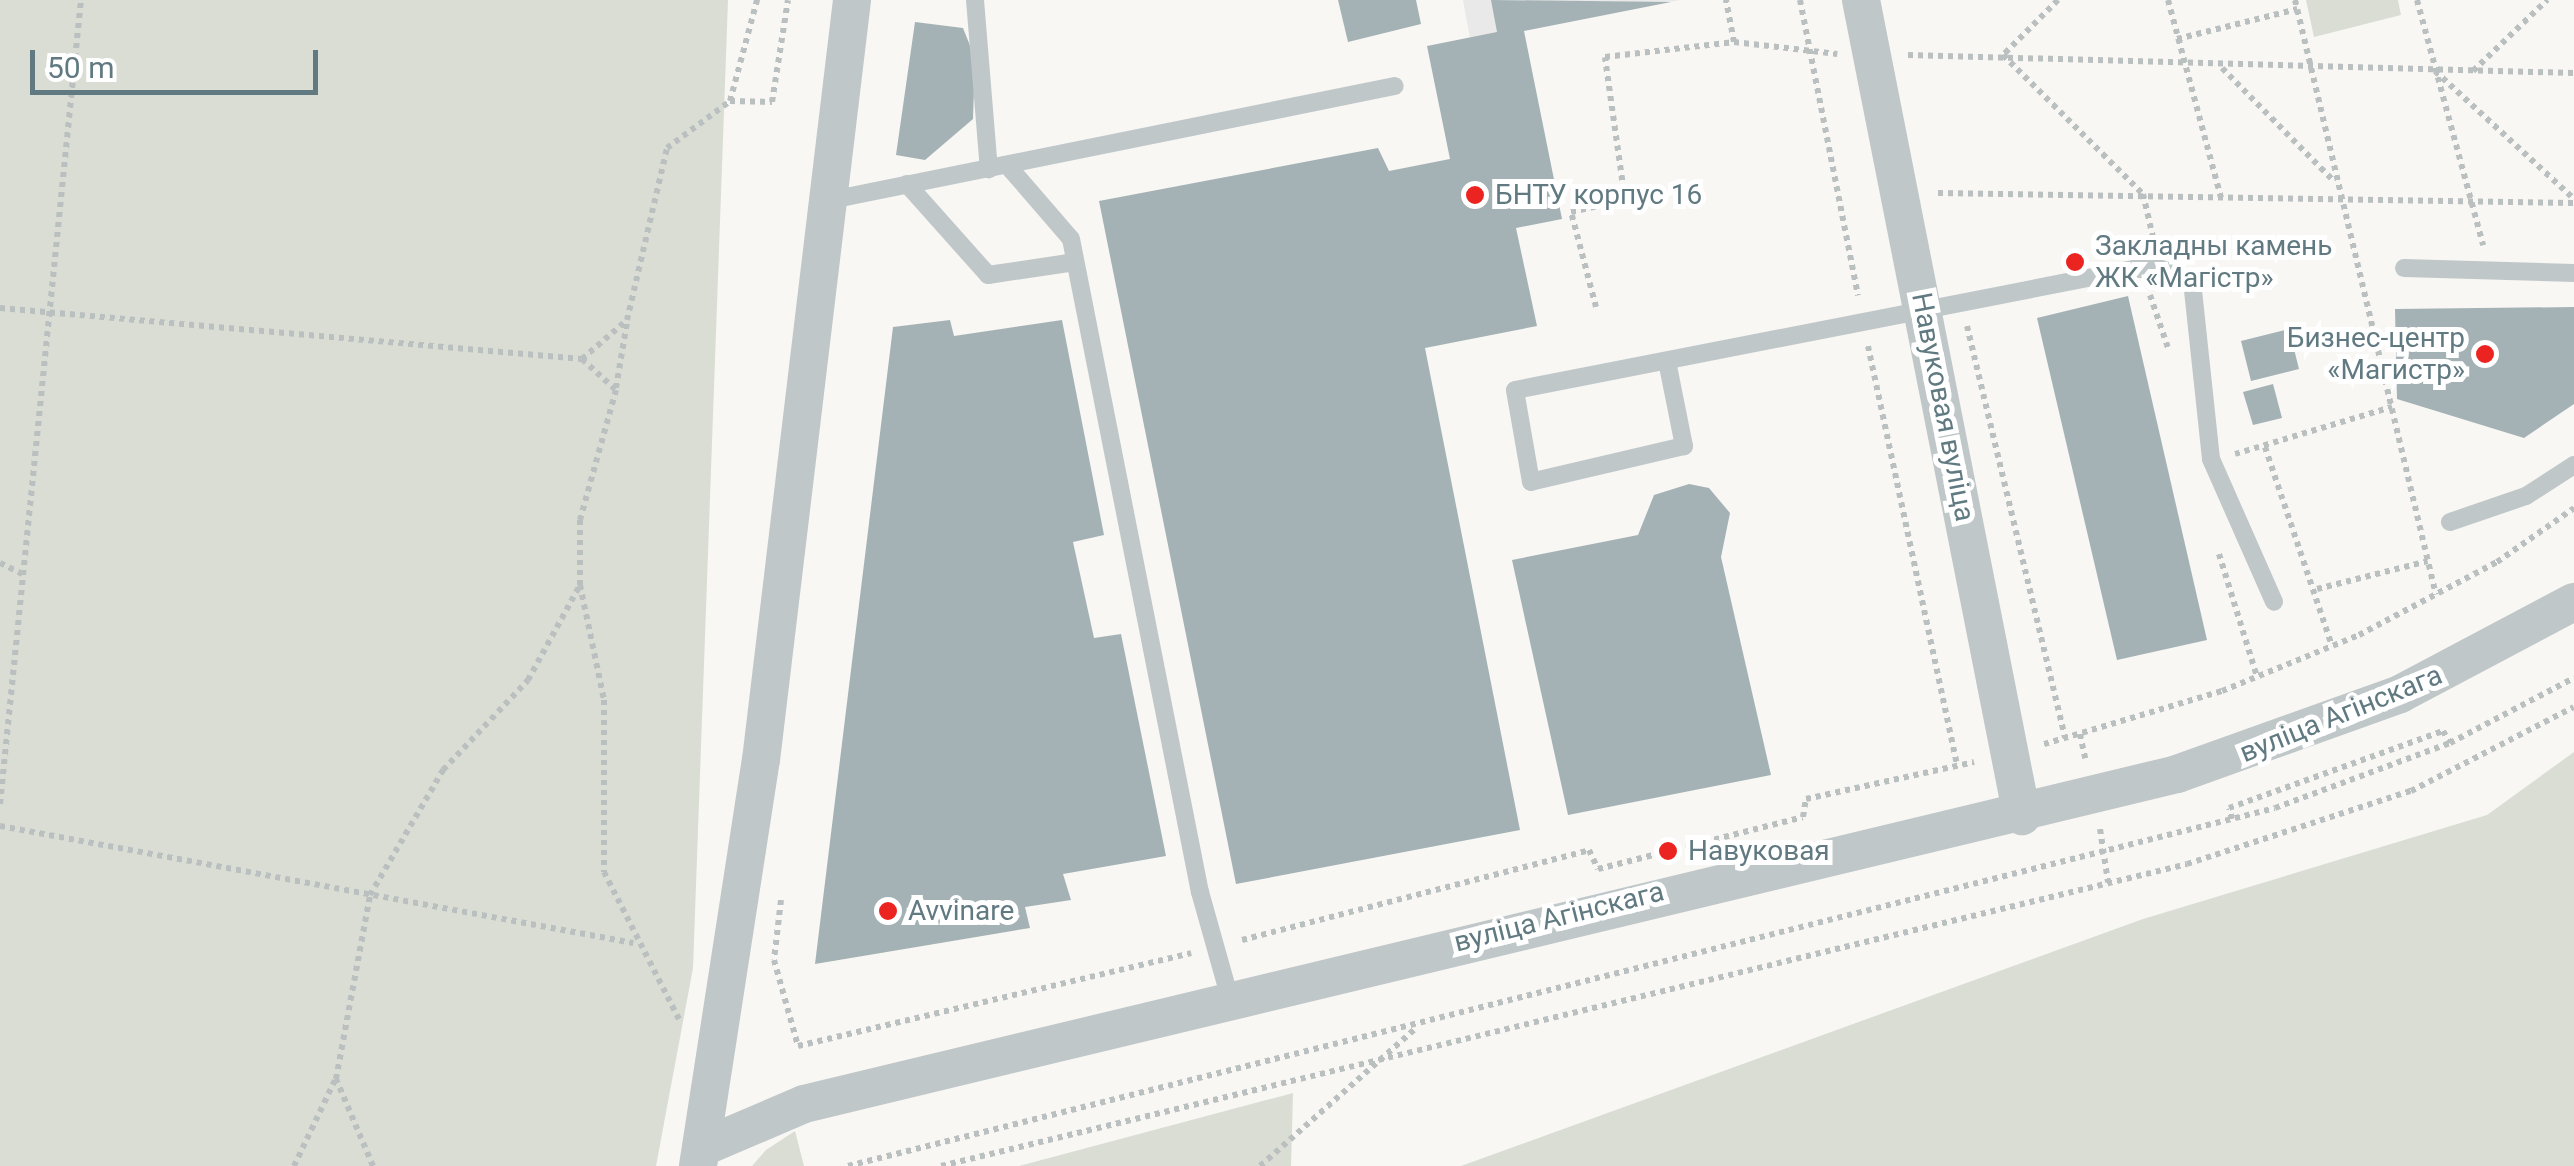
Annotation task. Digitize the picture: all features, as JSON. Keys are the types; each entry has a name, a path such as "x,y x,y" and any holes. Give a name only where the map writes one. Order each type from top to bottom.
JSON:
{"street":[{"path":"700,1157 831,200 852,0"},
{"name":"Навуковая вуліца","path":"1861,0 1887,54 1926,312 2022,816"},
{"name":"вуліца Агінскага","path":"700,1157 804,1104 1678,888 2022,816 2314,730 2574,602"}],"lane":[{"path":"975,0 999,167 1070,239 1200,892 1230,999"},
{"path":"831,200 1394,86"},
{"path":"906,184 988,275 1075,262"},
{"path":"2404,268 2574,274"},
{"path":"1667,361 1684,446 1531,482 1514,390 1667,361 1864,327 2161,269 2192,281 2211,459 2274,602"},
{"path":"2450,522 2526,496 2574,464"}],"path":[{"path":"0,804 46,313 81,0"},
{"path":"730,101 757,0"},
{"path":"684,1038 675,1001 634,944 604,872 604,700 580,585 584,482 602,454 627,320 667,148 730,101 772,102 788,0"},
{"path":"1726,0 1734,42"},
{"path":"1589,850 1598,869 1803,817 1806,799 1957,766 1800,0"},
{"path":"2003,55 2058,0"},
{"path":"2168,0 2221,198"},
{"path":"2417,0 2466,202 2493,272"},
{"path":"2473,71 2547,0"},
{"path":"2177,39 2296,4 2313,70 2338,203 2436,595"},
{"path":"1596,307 1572,212 1625,200 1605,57 1734,42 1810,54 2003,55 2313,70 2574,73"},
{"path":"2003,55 2143,194 2161,269 2149,299 2169,354"},
{"path":"2222,67 2334,180"},
{"path":"2434,70 2574,201"},
{"path":"1931,192 2143,194 2338,203 2574,201"},
{"path":"0,308 582,360 616,390"},
{"path":"582,360 627,320"},
{"path":"2211,459 2265,447 2392,407"},
{"path":"2265,447 2317,588 2332,646"},
{"path":"2009,754 2257,677 2332,646 2436,595 2574,508"},
{"path":"2213,533 2257,677"},
{"path":"2317,588 2428,561"},
{"path":"0,564 23,574"},
{"path":"294,1166 336,1079 370,895 442,770 528,680 580,585"},
{"path":"848,1166 2232,819 2450,743 2574,678"},
{"path":"940,1166 1372,1058 2205,859 2411,791 2574,707"},
{"path":"2232,819 2229,808 2443,731 2450,743"},
{"path":"0,826 634,944"},
{"path":"1260,1166 1372,1058 1422,1023"},
{"path":"336,1079 374,1166"}],"shaded area":[{"path":"0,0 728,0 693,968 656,1166 0,1166"},
{"path":"1463,0 1680,0 1470,38"},
{"path":"2306,0 2398,0 2401,15 2314,37"},
{"path":"2574,752 2574,1166 1461,1166 2143,919 2487,815"},
{"path":"1293,1093 1291,1166 1019,1166"},
{"path":"795,1131 804,1166 752,1166 766,1150"}],"building":[{"path":"1338,0 1416,0 1421,24 1348,42"},
{"path":"1491,0 1671,2 1524,31 1562,219 1516,228 1537,326 1425,348 1520,830 1236,884 1099,201 1378,148 1389,171 1450,159 1427,46 1497,32"},
{"path":"915,22 963,28 975,58 973,119 925,160 896,155"},
{"path":"2128,296 2207,640 2117,660 2037,318"},
{"name":"Бизнес-центр «Магистр»","path":"2574,307 2574,404 2524,438 2397,399 2395,309"},
{"path":"950,320 954,336 1062,320 1104,535 1073,542 1094,638 1121,634 1166,856 1063,874 1071,900 1025,907 1030,928 815,964 893,327"},
{"path":"2289,329 2299,369 2251,381 2241,341"},
{"path":"2273,384 2282,418 2253,425 2243,392"},
{"path":"1689,484 1709,488 1730,513 1721,557 1771,775 1568,815 1512,560 1638,535 1654,495"}],"place":[{"name":"БНТУ корпус 16","path":"1475,195"},
{"name":"Закладны камень ЖК «Магістр»","path":"2075,262"},
{"name":"Бизнес-центр «Магистр»","path":"2485,354"},
{"name":"Навуковая","path":"1668,851"},
{"name":"Avvinare","path":"888,911"}]}
